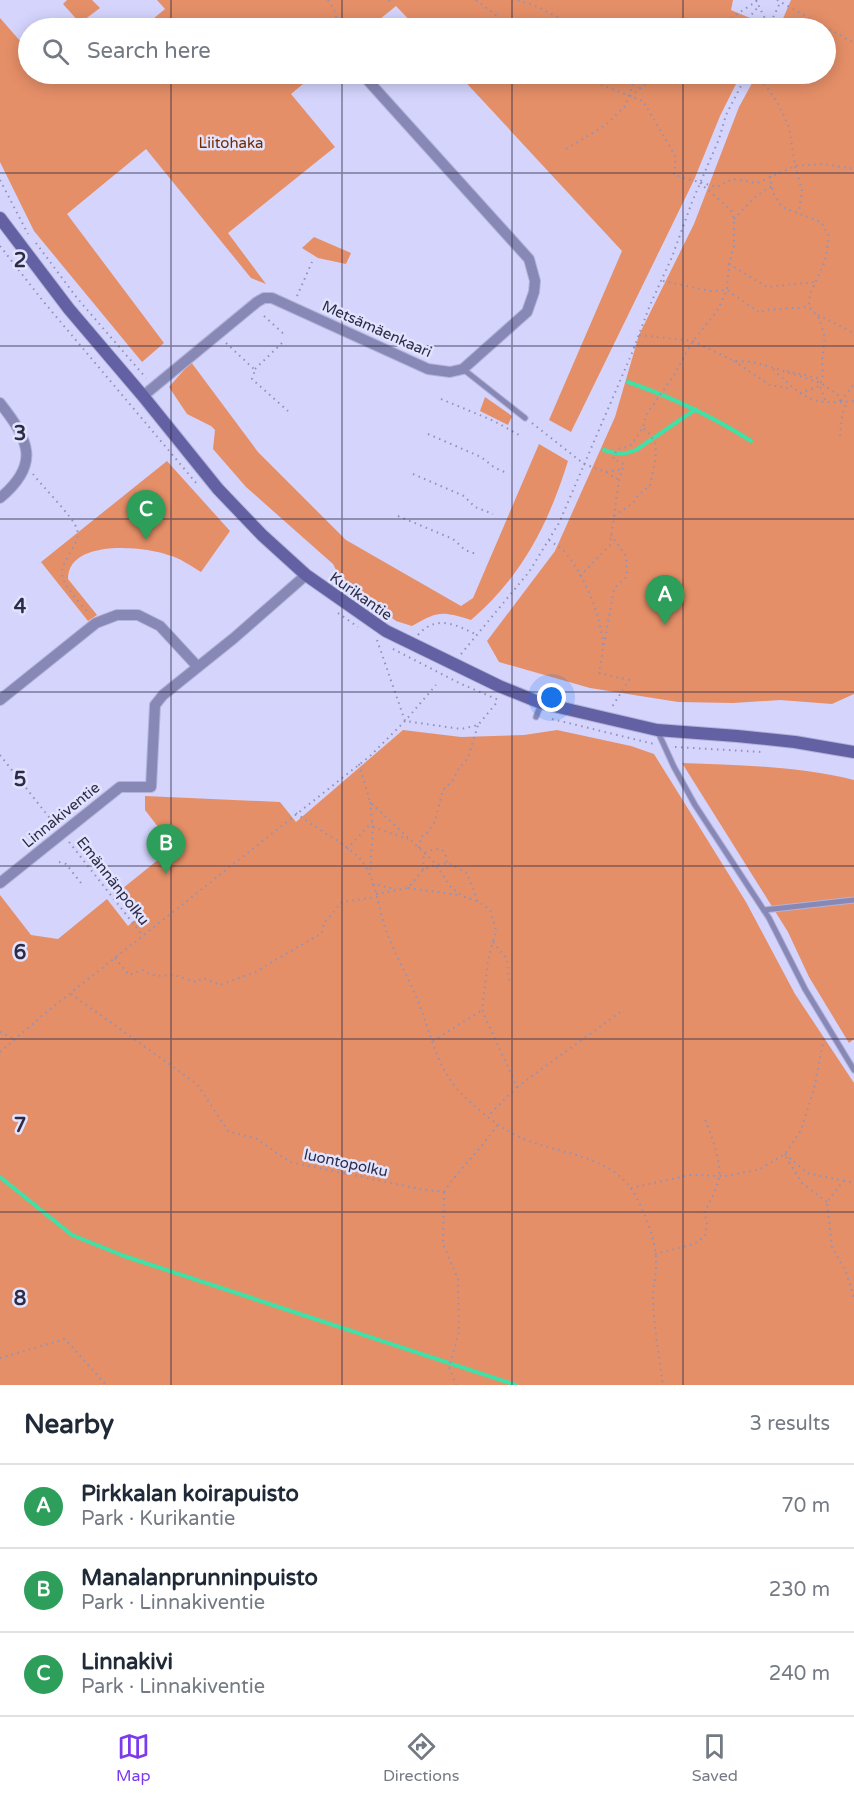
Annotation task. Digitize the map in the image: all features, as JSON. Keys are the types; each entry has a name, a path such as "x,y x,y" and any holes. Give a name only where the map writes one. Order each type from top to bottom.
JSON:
{"main road":[{"name":"Kurikantie","path":"0,218 69,309 218,489 262,535 306,575 386,631 499,686 541,703 657,730 737,736 854,752"}],"street":[{"path":"371,84 529,259 535,281 527,312 462,369"},
{"name":"Metsämäenkaari","path":"143,396 264,298 272,298 428,369 450,372 462,369"},
{"path":"0,403 21,431 26,453 25,465 15,486 0,498"},
{"name":"Linnakiventie","path":"0,883 120,788 151,787 155,705 163,695 234,638 306,575"},
{"path":"0,700 96,623 117,615 138,615 160,626 197,666"}],"lane":[{"path":"462,369 525,418"},
{"path":"537,716 541,703"},
{"path":"657,730 695,805 764,910 805,989 854,1070"},
{"path":"764,910 854,900"}],"path":[{"path":"328,0 336,18"},
{"path":"389,0 392,5"},
{"path":"476,0 500,18"},
{"path":"518,0 559,18"},
{"path":"730,18 756,0 764,18"},
{"path":"777,0 811,18"},
{"path":"773,18 781,1"},
{"path":"749,18 759,6"},
{"path":"836,33 854,43"},
{"path":"599,84 643,101 676,157 674,175 717,187 732,179 757,183 795,166 824,164 854,169"},
{"path":"566,149 606,124 626,105 633,84"},
{"path":"630,96 646,84"},
{"path":"460,655 529,572 549,540 584,464 672,257 719,139 726,115 742,84"},
{"path":"764,84 777,102 789,127 795,166 802,190 799,212"},
{"path":"770,176 773,192 782,207 821,222 829,236 825,261 810,294 809,307 819,318 825,337 820,385 826,402"},
{"path":"0,180 28,234 77,298 154,387"},
{"path":"580,576 610,545 618,480 623,469 622,463 613,459 614,454 619,448 630,446 643,428 646,415 674,375 693,341 717,311 727,290 729,264 734,246 734,219 731,210 700,183"},
{"path":"734,219 756,196 772,186"},
{"path":"0,246 43,301 199,486"},
{"path":"292,307 312,262"},
{"path":"729,264 767,287 815,282"},
{"path":"661,281 710,291 727,290 760,313 765,310 809,307"},
{"path":"815,314 854,333"},
{"path":"264,316 286,336"},
{"path":"217,334 255,370"},
{"path":"639,334 693,341 734,361 770,385 792,388"},
{"path":"284,342 255,370 252,379 288,411"},
{"path":"734,361 752,362 822,379"},
{"path":"771,367 792,388 814,401 854,400"},
{"path":"775,368 820,385 838,395 841,402"},
{"path":"841,402 854,384"},
{"path":"800,393 820,385"},
{"path":"441,399 501,424 519,435"},
{"path":"840,436 842,416 847,401"},
{"path":"525,418 584,464 606,472 618,480"},
{"path":"614,516 633,503 638,495 650,486 656,445 650,434 643,428"},
{"path":"428,434 481,457 495,468 507,473"},
{"path":"25,465 76,526 77,538 62,573 64,581 96,623"},
{"path":"606,472 623,469"},
{"path":"413,474 464,496 475,507 493,514"},
{"path":"398,516 453,539 465,550 476,554"},
{"path":"611,536 626,556 627,576 614,589 599,673 629,680 612,707"},
{"path":"549,540 563,550 580,576 590,596 601,631 603,647"},
{"path":"332,609 359,628"},
{"path":"411,644 423,629 436,622 445,622 477,635"},
{"path":"405,721 377,640 411,660 508,704"},
{"path":"0,1052 70,993 359,764 405,721 436,685"},
{"path":"419,848 421,837 428,832 435,821 443,790 468,758 478,725 499,700"},
{"path":"537,716 665,746 766,752"},
{"path":"405,721 456,730 478,725"},
{"name":"Emännänpolku","path":"0,755 143,936"},
{"path":"359,764 370,802 372,822 370,876"},
{"path":"370,802 424,853 450,886 462,896"},
{"path":"296,813 362,862 370,876 387,933 419,1004 441,1066 448,1077 472,1103 517,1136 596,1163 615,1173 631,1188 643,1211 655,1254 653,1299 663,1385"},
{"path":"347,849 372,822"},
{"path":"372,827 410,840"},
{"path":"424,853 441,849 445,852 447,863"},
{"path":"423,870 424,853"},
{"path":"58,862 66,864 81,883"},
{"path":"408,888 423,870 447,863 467,873 478,902"},
{"path":"372,884 399,890"},
{"path":"115,958 129,975 142,970 156,976 174,975 196,982 204,978 220,985 255,972 322,933 324,923 342,902 408,888 462,896 490,910 496,930 482,1010 517,1087"},
{"path":"493,942 507,959 509,981"},
{"name":"luontopolku","path":"70,993 197,1084 228,1131 257,1139 290,1162 444,1192"},
{"path":"432,1041 482,1010"},
{"path":"488,1116 517,1087 623,1010"},
{"path":"631,1188 690,1175 719,1177 760,1168 785,1154 801,1130 805,1119 814,1089 827,1024"},
{"path":"0,1032 14,1039"},
{"path":"655,1254 693,1244 705,1236 707,1222 704,1213 711,1202 719,1177 710,1131 704,1117"},
{"path":"456,1385 449,1367 459,1332 458,1279 443,1244 444,1192 456,1173 486,1143 498,1123"},
{"path":"785,1154 807,1173 854,1183"},
{"path":"785,1154 802,1184 827,1202"},
{"path":"844,1180 827,1202 832,1247 846,1272 854,1298"},
{"path":"0,1358 64,1339 106,1385"}],"green space":[{"path":"67,0 92,0 100,8 87,18 76,18 63,4"},
{"path":"157,0 733,0 731,10 750,18 407,18 396,6 381,18 154,18 165,9"},
{"path":"791,0 854,0 854,694 832,704 780,700 733,703 678,702 590,688 499,662 487,641 555,551 615,417 639,335 694,224 739,107 752,84 836,84 836,18 783,18"},
{"name":"Liitohaka","path":"0,18 18,39 18,84 303,84 291,94 335,147 228,233 266,284 251,278 146,149 67,214 164,343 142,362 34,231 0,162"},
{"path":"467,84 736,84 720,116 694,180 571,432 549,420 622,251"},
{"path":"314,237 351,253 346,264 318,258 302,248"},
{"path":"191,362 258,452 346,540 461,606 473,598 539,444 568,461 552,507 531,548 505,586 489,603 471,620 440,614 428,617 412,626 396,621 340,578 333,564 246,487 213,449 215,430 187,414 169,387"},
{"path":"485,397 512,416 508,425 480,411"},
{"path":"167,461 230,531 201,572 172,556 142,549 93,551 80,557 71,566 68,579 97,615 88,621 41,562"},
{"path":"403,730 461,737 524,735 557,730 631,746 654,754 746,902 795,994 854,1083 854,1385 0,1385 0,895 31,935 58,939 107,899 128,926 137,918 117,893 164,855 165,836 145,810 145,796 280,802 296,822"},
{"path":"682,763 790,769 854,780 854,1039 849,1043 809,977 788,932"}],"waterway":[{"path":"628,382 691,408 751,441"},
{"path":"604,450 620,453 636,450 696,409"},
{"path":"0,1177 72,1235 124,1256 516,1385"}],"place":[{"name":"Linnakivi","path":"146,540"},
{"name":"Pirkkalan koirapuisto","path":"665,625"},
{"name":"Manalanprunninpuisto","path":"166,874"}]}
